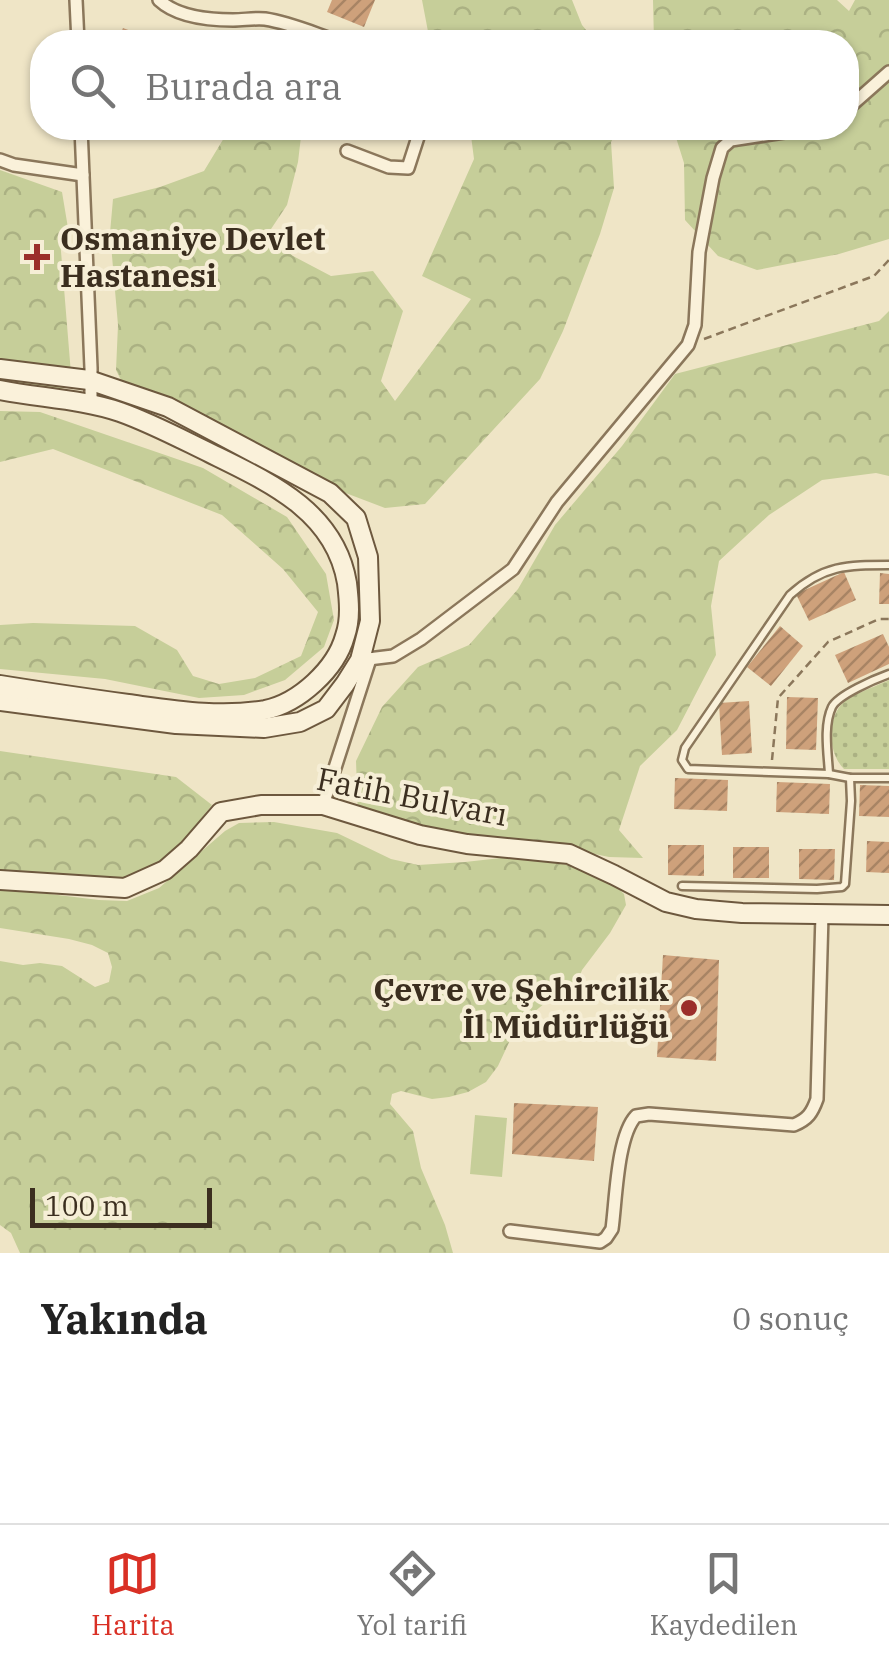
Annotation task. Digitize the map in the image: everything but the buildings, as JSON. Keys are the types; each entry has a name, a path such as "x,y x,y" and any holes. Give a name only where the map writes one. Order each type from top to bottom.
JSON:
{"street":[{"path":"76,0 77,30"},
{"path":"159,0 198,18 261,18 305,30"},
{"path":"859,99 889,72"},
{"path":"82,140 91,381 91,404 87,404"},
{"path":"348,151 388,167 408,168 417,140"},
{"path":"0,701 176,724 264,728 300,722 326,708 366,659 393,656 420,640 513,569 557,502 688,345 695,325 699,252 712,178 722,148 731,140"},
{"path":"0,160 83,175"},
{"path":"0,369 91,381 168,407 330,492 356,518 368,557 370,620 366,659 323,805"},
{"path":"0,390 119,412 238,467 296,500 323,526 344,566 350,603 346,635 333,664 315,682 269,709 179,712 0,685"},
{"name":"Fatih Bulvarı","path":"0,880 125,888 165,870 221,812 261,805 323,805 436,838 568,854 666,902 696,910 889,915"},
{"path":"510,1231 600,1242 606,1238 612,1229 628,1124 636,1116 794,1124 806,1120 817,1099 822,914"}],"lane":[{"path":"889,565 848,565 828,570 800,586 685,748 682,760 688,769 889,778"},
{"path":"829,774 831,708 838,699 889,674"},
{"path":"682,886 842,888 846,884 852,802 850,778"}],"path":[{"path":"688,345 874,276 889,260"},
{"path":"771,772 778,698 828,642 879,619 889,619"}],"green space":[{"path":"422,0 572,0 586,30 428,30"},
{"path":"653,0 837,0 849,11 855,0 889,0 889,239 839,254 757,270 718,256 685,220 684,163 677,140 859,140 859,30 654,30"},
{"path":"223,140 301,140 287,205 267,235 293,256 331,276 373,271 403,311 381,381 395,401 471,299 422,276 474,159 472,140 612,140 614,188 563,331 540,379 425,504 385,508 127,392 116,370 118,325 110,233 113,199 204,171"},
{"name":"Osmaniye Devlet Hastanesi","path":"0,170 62,192 68,228 60,239 72,386 60,389 0,380"},
{"path":"889,311 889,476 876,473 822,480 769,515 719,561 711,606 716,655 677,730 640,766 619,830 643,858 479,839 358,817 356,761 382,707 418,667 469,645 518,589 555,525 622,446 675,374 879,321"},
{"path":"0,411 40,412 203,468 287,517 326,574 334,620 324,647 285,680 244,695 199,698 105,679 0,669 0,625 135,626 177,650 193,676 219,684 255,678 301,656 318,612 283,569 222,515 53,449 0,462"},
{"path":"889,680 889,769 844,769 831,736 838,709 853,696"},
{"path":"0,751 176,777 212,805 175,852 138,882 0,880"},
{"path":"274,822 337,833 391,859 418,865 510,857 542,859 575,867 614,884 624,894 626,905 582,970 575,989 563,1001 545,1003 528,1017 512,1036 486,1082 449,1097 432,1099 401,1091 392,1094 390,1104 413,1131 421,1168 453,1253 20,1253 11,1233 0,1225 0,961 62,966 95,987 109,982 112,967 108,953 92,945 0,928 0,888 127,901 159,888 239,823"},
{"path":"475,1115 507,1118 502,1177 470,1174"}],"place":[{"name":"Osmaniye Devlet Hastanesi","path":"37,257"},
{"name":"Çevre ve Şehircilik İl Müdürlüğü","path":"689,1008"}]}
